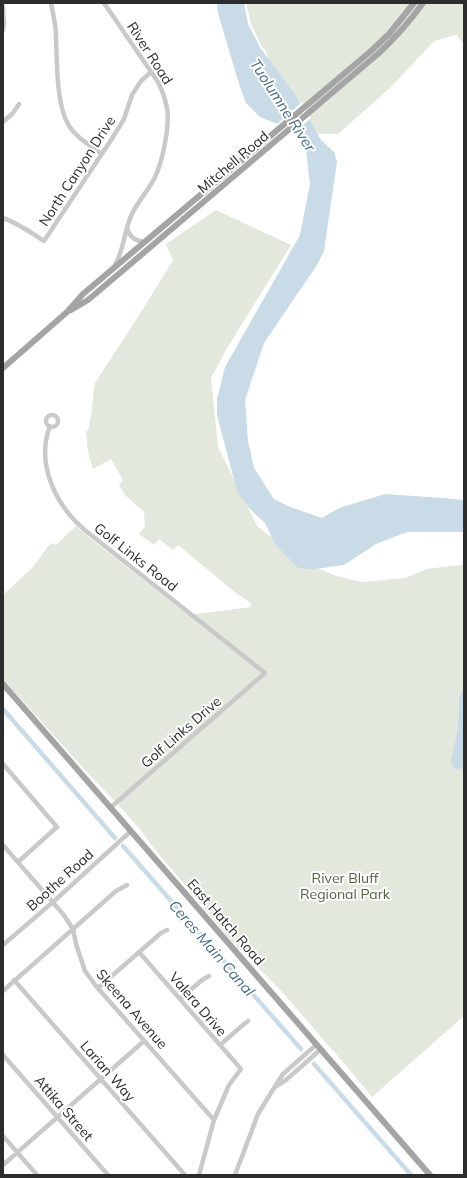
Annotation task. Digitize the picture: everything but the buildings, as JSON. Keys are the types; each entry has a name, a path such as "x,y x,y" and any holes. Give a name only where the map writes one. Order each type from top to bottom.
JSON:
{"main road":[{"name":"Mitchell Road","path":"4,364 67,312 83,294 371,51 389,34 414,3"},
{"name":"Mitchell Road","path":"67,312 88,300 379,53 394,39 423,3"},
{"name":"East Hatch Road","path":"3,684 430,1175"}],"street":[{"path":"51,3 56,35 57,66 63,113 73,132 102,154"},
{"name":"River Road","path":"104,3 158,82 164,94 168,109 168,121 161,160 155,177 135,208 129,221 119,257 113,269"},
{"path":"3,7 3,30"},
{"name":"North Canyon Drive","path":"3,218 23,227 44,240 124,119 132,95 142,81 151,72"},
{"path":"3,122 13,113 19,104"},
{"path":"127,228 132,238 145,242"},
{"name":"Golf Links Road","path":"50,426 45,448 47,467 54,492 73,519 86,531 266,673"},
{"name":"Golf Links Drive","path":"110,808 266,673"},
{"path":"3,764 57,827 18,862"},
{"name":"Boothe Road","path":"3,945 131,831"},
{"name":"Skeena Avenue","path":"3,845 53,902 73,929 76,944 85,971 98,988 214,1120"},
{"path":"3,991 116,891 127,885"},
{"path":"98,988 161,933 167,930"},
{"name":"Valera Drive","path":"139,952 241,1069 229,1086 214,1120"},
{"path":"180,999 202,980 209,976"},
{"name":"Larian Way","path":"14,980 185,1175"},
{"path":"220,1045 248,1021"},
{"path":"3,1165 144,1041"},
{"path":"235,1175 258,1114 283,1074 318,1047"},
{"name":"Attika Street","path":"3,1055 108,1175"},
{"path":"199,1175 214,1120"},
{"path":"3,1136 37,1175"}],"green space":[{"path":"246,3 464,3 464,44 456,35 434,41 391,87 338,134 293,133 276,86 266,51 261,45 251,23"},
{"name":"River Bluff Regional Park","path":"216,210 291,245 226,350 211,378 218,447 257,526 304,562 336,576 362,582 405,578 427,569 464,565 464,1016 372,1097 284,994 231,940 152,846 140,829 3,679 3,595 33,567 49,545 53,543 56,545 76,526 188,615 251,607 251,603 236,593 178,545 173,550 159,539 154,545 139,534 145,526 144,512 125,495 119,485 123,480 111,459 93,469 89,455 86,431 88,431 91,416 95,383 173,260 166,244"}],"water":[{"name":"Tuolumne River","path":"217,3 244,3 248,24 261,49 294,93 321,140 334,152 337,162 324,251 317,265 264,343 245,400 248,441 254,468 274,499 290,507 322,518 339,508 385,494 464,500 464,532 407,532 376,544 344,565 314,569 298,568 275,544 265,523 249,508 237,491 217,415 217,399 225,367 300,235 310,184 306,149 302,141 290,129 260,117 246,103 218,13"},
{"path":"464,687 464,765 455,769 451,762 458,728 459,698"}],"pier":[{"path":"302,102 311,118 293,134 289,130 276,125"}],"waterway":[{"name":"Ceres Main Canal","path":"3,709 115,838"},
{"name":"Ceres Main Canal","path":"123,846 301,1049"},
{"name":"Ceres Main Canal","path":"314,1064 411,1175"}]}
